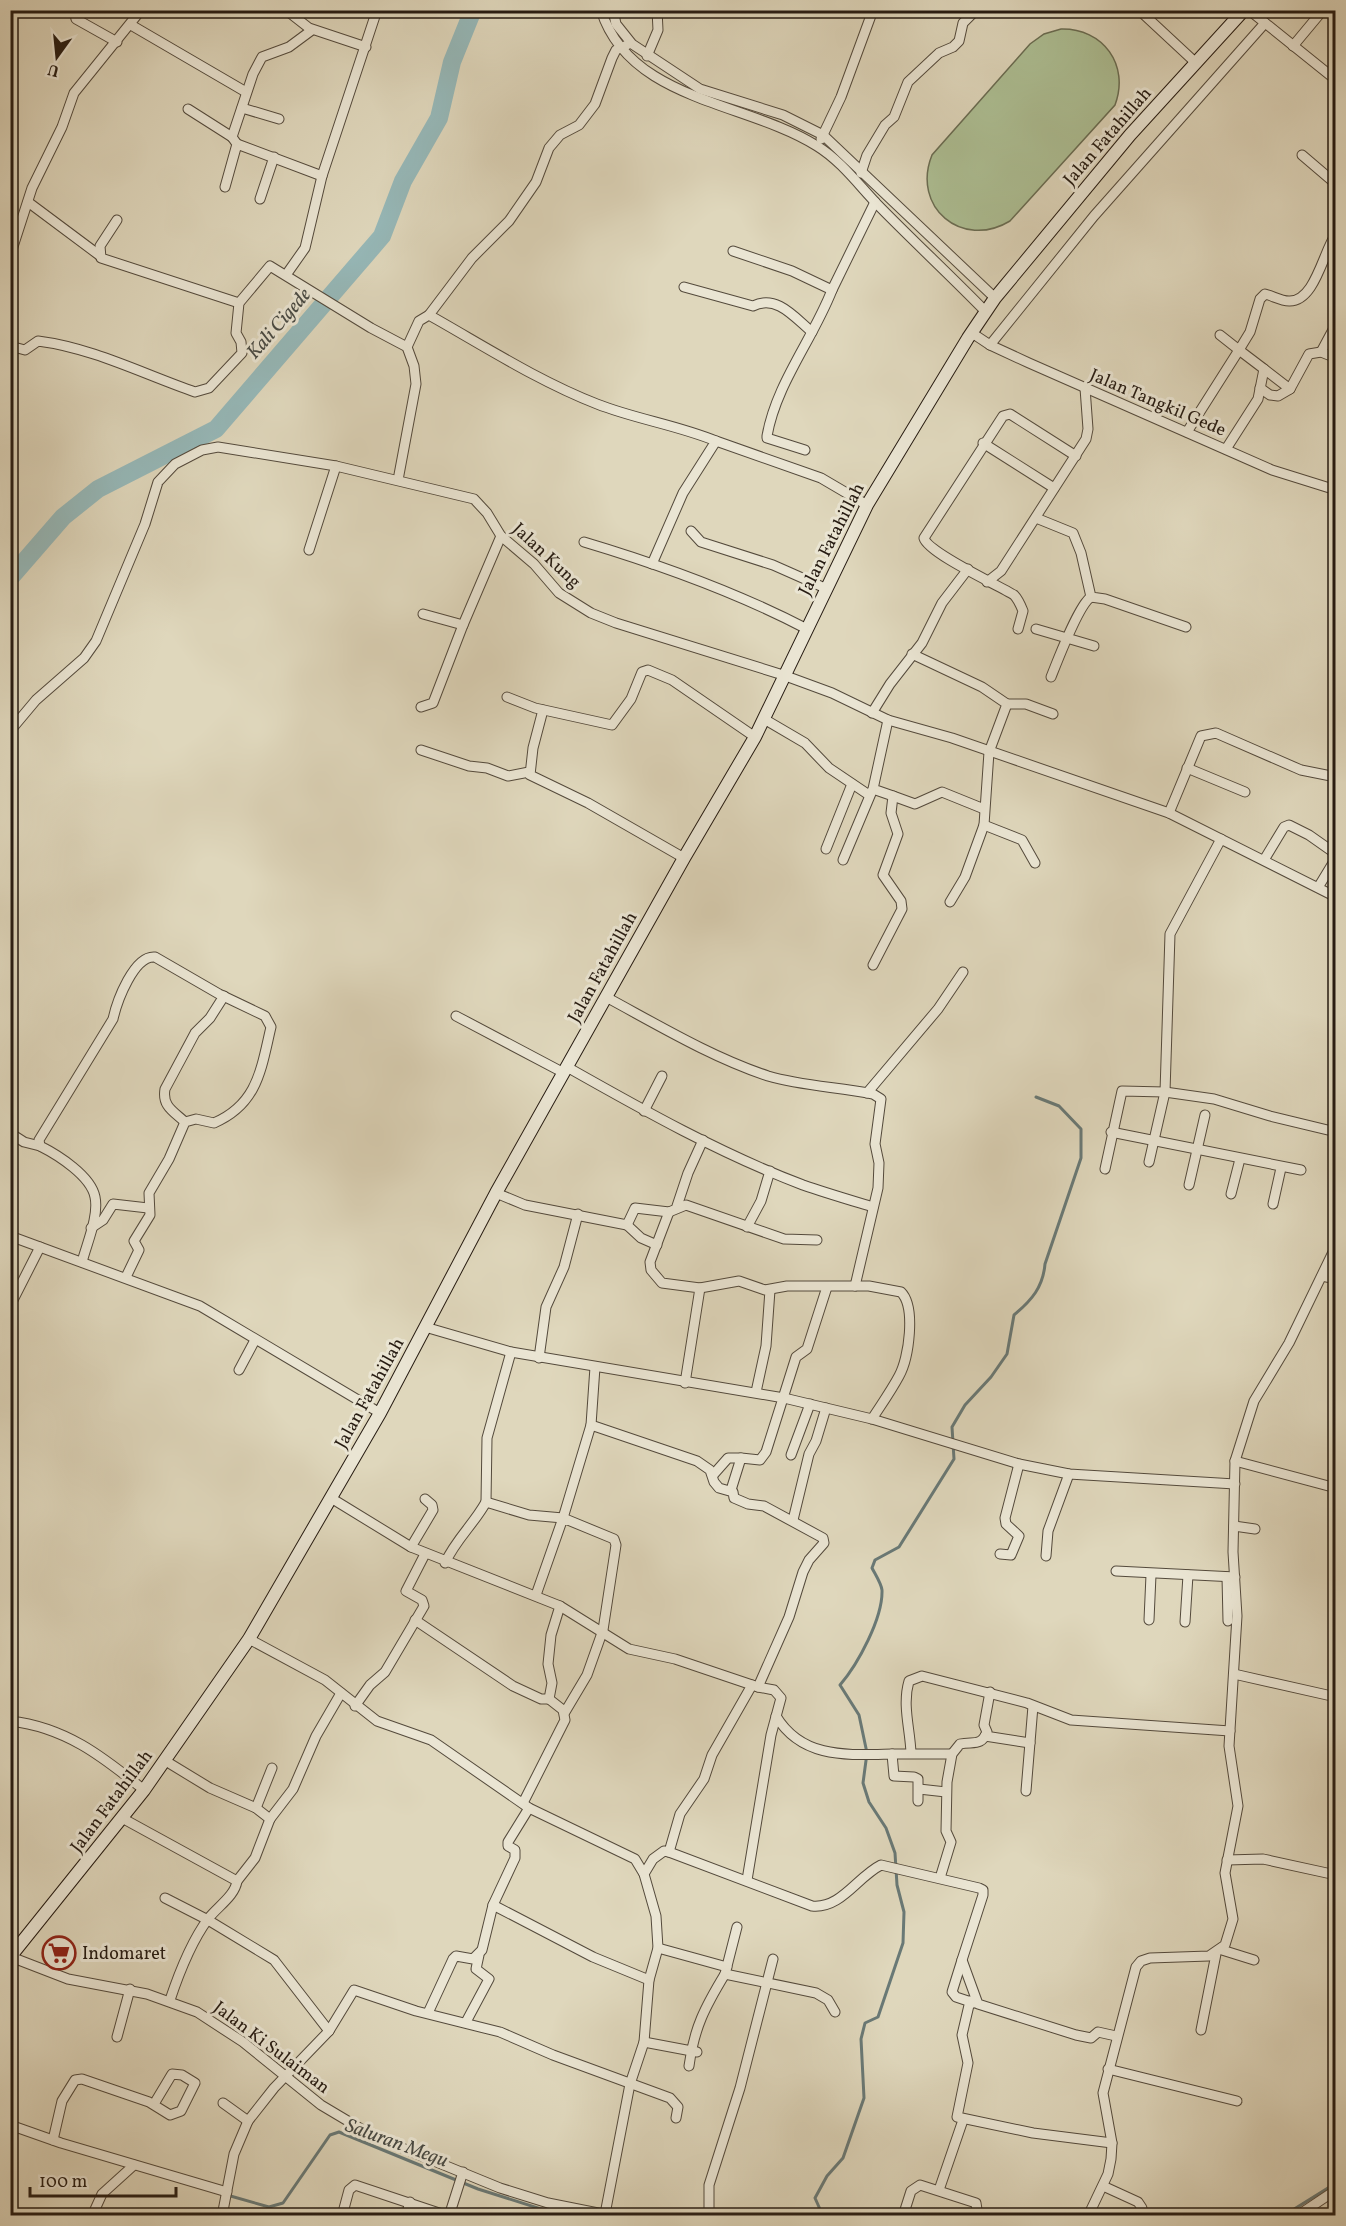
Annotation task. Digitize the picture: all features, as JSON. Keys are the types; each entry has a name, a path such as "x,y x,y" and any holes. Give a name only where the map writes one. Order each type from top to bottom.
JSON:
{"street":[{"path":"74,10 76,20 117,42"},
{"path":"10,256 40,169 62,127 74,93 141,10"},
{"path":"286,10 312,30 366,47"},
{"path":"286,275 305,248 322,176 377,10"},
{"path":"601,10 609,34 639,65 693,97 756,118 817,145 986,312"},
{"path":"613,10 616,24 632,44 700,89 783,116 824,135 850,159 861,173 995,298"},
{"path":"647,56 658,30 657,10"},
{"path":"817,145 841,97 873,10"},
{"path":"861,173 867,155 885,125 894,117 908,82 939,53 953,47 959,41 963,23 976,10"},
{"path":"1139,10 1196,63"},
{"path":"1247,10 1335,80"},
{"name":"Jalan Fatahillah","path":"10,1957 15,1943 144,1790 249,1639 380,1413 496,1193 684,858 755,737 867,505 972,333 995,298 1130,135 1247,10"},
{"path":"1293,46 1323,10"},
{"path":"990,345 1094,216 1265,23"},
{"path":"131,25 246,92"},
{"path":"225,187 246,92 262,57 289,47 312,30"},
{"path":"407,347 419,321 429,315 472,258 509,221 536,182 549,148 560,135 579,125 595,104 612,58 621,47 632,44"},
{"path":"242,108 279,119"},
{"path":"188,109 234,141 274,157 286,165 322,176"},
{"path":"1302,155 1335,184"},
{"path":"260,199 274,157"},
{"path":"28,201 99,255 153,276 239,303"},
{"path":"805,450 768,438 770,417 820,320 875,202"},
{"path":"99,255 100,246 117,220"},
{"path":"1187,432 1250,332 1262,295 1268,294 1290,302 1302,298 1312,287 1329,243 1335,234"},
{"path":"733,251 792,271 832,290"},
{"path":"10,346 26,350 38,341 64,346 107,358 175,386 200,392 209,388 242,353 241,342 236,333 239,303 269,266 336,308 407,347 414,366 416,384 398,480"},
{"path":"684,287 753,306 762,301 773,302 812,332"},
{"path":"429,315 530,372 597,404 691,430 821,478 867,505"},
{"path":"1322,352 1335,324"},
{"name":"Jalan Tangkil Gede","path":"972,333 990,345 1272,470 1335,490"},
{"path":"1220,335 1290,389"},
{"path":"1260,388 1270,395 1278,396 1290,389 1309,354 1322,352 1335,358"},
{"path":"1226,449 1258,399 1264,369"},
{"path":"987,582 1001,571 1086,439 1088,429 1085,388"},
{"path":"1018,629 1023,611 1018,600 927,544 924,538 983,443 1003,416 1010,414 1076,456"},
{"path":"652,564 683,493 716,441"},
{"path":"983,443 1054,488"},
{"name":"Jalan Kung","path":"10,731 36,700 84,658 96,641 145,524 153,491 165,473 174,464 195,453 218,447 336,466 474,499 487,513 501,536 534,564 559,592 591,613 616,623 783,675 832,693 888,720 1169,813 1319,886 1335,897"},
{"path":"309,550 336,466"},
{"path":"1036,518 1073,534 1081,553 1091,597"},
{"path":"691,531 701,542 773,565 825,588"},
{"path":"421,706 433,703 501,536"},
{"path":"584,542 652,564 759,604 807,628"},
{"path":"872,713 922,643 942,603 968,569"},
{"path":"1091,597 1112,601 1186,627"},
{"path":"1051,677 1066,636 1075,625 1082,606 1091,597"},
{"path":"423,614 463,625"},
{"path":"1036,629 1094,646"},
{"path":"912,654 982,687 1007,704 1026,704 1053,714"},
{"path":"507,697 543,710 612,725 626,708 645,670 672,680 755,737"},
{"path":"950,902 965,878 984,825 989,752 1007,704"},
{"path":"529,772 543,710"},
{"path":"764,719 805,743 829,768 852,784 871,792 893,796 915,804 942,792 984,809"},
{"path":"843,860 871,792 888,720"},
{"path":"1169,813 1201,735 1216,733 1301,770 1335,777"},
{"path":"421,750 508,776 529,772"},
{"path":"1187,768 1245,792"},
{"path":"529,772 533,777 588,803 684,858"},
{"path":"826,849 852,784"},
{"path":"873,965 902,909 901,901 883,874 898,834 891,813 893,796"},
{"path":"984,825 1022,840 1035,863"},
{"path":"1264,860 1284,827 1289,825 1309,835 1335,856 1319,886"},
{"path":"1149,1162 1165,1092 1170,934 1221,839"},
{"path":"40,1146 41,1135 113,1019 115,1007 143,959 155,957 264,1016 270,1022 259,1078 251,1094 224,1119 213,1124 196,1119 185,1122"},
{"path":"867,1093 938,1009 963,972"},
{"path":"185,1122 168,1107 164,1099 165,1089 195,1033 213,1013 224,996"},
{"path":"606,997 674,1034 768,1076 792,1082 867,1093 878,1097 882,1103 875,1144 880,1170 855,1286"},
{"path":"456,1016 644,1111 770,1171 803,1185 873,1207"},
{"path":"644,1111 662,1076"},
{"path":"1105,1169 1111,1132 1122,1091 1165,1092 1231,1102 1262,1114 1335,1132"},
{"path":"1189,1185 1205,1115"},
{"path":"126,1277 138,1251 134,1241 150,1215 149,1193 169,1159 185,1122"},
{"path":"1111,1132 1281,1168 1301,1170"},
{"path":"10,1133 24,1142 40,1146 63,1158 89,1185 95,1196 91,1228 82,1262"},
{"path":"704,1140 650,1262 651,1270 662,1283 700,1288 739,1281 770,1290 787,1286 855,1286 883,1287 901,1292 910,1307 907,1347 901,1374 872,1419"},
{"path":"1231,1194 1240,1159"},
{"path":"1273,1204 1281,1168"},
{"path":"747,1227 760,1201 770,1171"},
{"path":"496,1193 525,1205 627,1225 641,1238 657,1245"},
{"path":"91,1228 103,1220 113,1204 148,1208"},
{"path":"627,1225 636,1208 673,1209 686,1205 784,1239 817,1240"},
{"path":"539,1358 546,1307 564,1267 578,1214"},
{"path":"10,1236 200,1306 255,1341 380,1413"},
{"path":"1228,1621 1234,1526 1235,1461 1254,1401 1289,1343 1335,1246"},
{"path":"10,1306 40,1247"},
{"path":"1322,1276 1335,1279"},
{"path":"713,1475 728,1458 756,1460 763,1458 784,1398 795,1357 807,1349 827,1287"},
{"path":"685,1383 700,1288"},
{"path":"756,1392 766,1346 770,1290"},
{"path":"425,1327 539,1358 784,1398 872,1419 1019,1464 1069,1474 1235,1484"},
{"path":"239,1370 255,1341"},
{"path":"445,1563 453,1545 480,1513 486,1502 487,1438 511,1352"},
{"path":"536,1595 563,1518 591,1425 595,1367"},
{"path":"791,1455 810,1404"},
{"path":"793,1520 809,1454 816,1441 826,1408"},
{"path":"591,1425 696,1461 713,1475 714,1482 719,1488 731,1490"},
{"path":"669,1852 680,1814 705,1779 712,1755 755,1686 789,1617 803,1572 809,1560 824,1543 816,1533 793,1520 764,1506 734,1498 731,1490 741,1458"},
{"path":"1235,1461 1335,1488"},
{"path":"1000,1554 1011,1555 1020,1536 1006,1524 1005,1518 1019,1464"},
{"path":"1046,1556 1048,1531 1069,1474"},
{"path":"331,1498 425,1554 561,1606 603,1630 629,1649 675,1659 780,1694 747,1880"},
{"path":"411,1547 433,1510 432,1505 425,1498"},
{"path":"466,2022 489,1979 476,1969 493,1905 515,1858 515,1850 508,1846 508,1842 564,1724 565,1712 586,1675 603,1630 616,1545 614,1539 563,1518 529,1515 486,1502"},
{"path":"1234,1526 1255,1529"},
{"path":"356,1706 370,1685 387,1669 424,1603 406,1591 425,1554"},
{"path":"1116,1571 1151,1575 1231,1577"},
{"path":"1149,1620 1151,1575"},
{"path":"1185,1622 1188,1575"},
{"path":"1201,2030 1219,1952 1228,1939 1233,1919 1225,1878 1238,1806 1229,1751 1237,1616 1231,1577"},
{"path":"549,1699 552,1683 548,1664 551,1635 561,1606"},
{"path":"415,1620 513,1686 542,1699 549,1699 565,1712"},
{"path":"249,1639 325,1680 382,1724 431,1740 526,1806 635,1859 644,1874 656,1916 658,1948 649,1980 644,2042 630,2084 607,2215"},
{"path":"1234,1674 1335,1697"},
{"path":"911,1753 905,1709 909,1680 922,1676 990,1692 1071,1719 1230,1731"},
{"path":"940,1878 951,1839 946,1831 946,1791 952,1754 960,1744 980,1743 985,1736 987,1732 984,1725 990,1692"},
{"path":"170,2001 186,1960 208,1920 235,1888 237,1881 255,1858 270,1819 292,1789 316,1736 341,1694"},
{"path":"1026,1791 1033,1706"},
{"path":"776,1716 786,1732 818,1750 866,1754 952,1754"},
{"path":"10,1721 35,1724 77,1740 96,1751 144,1790"},
{"path":"985,1736 1030,1743"},
{"path":"892,1754 894,1776 918,1779 918,1801"},
{"path":"164,1761 210,1788 256,1808 270,1819"},
{"path":"256,1808 272,1768"},
{"path":"919,1789 946,1791"},
{"path":"122,1818 237,1881"},
{"path":"644,1874 658,1855 664,1851 812,1906 821,1907 852,1889 874,1869 894,1867 984,1890 951,1990 956,1996 1076,2035 1091,2038 1098,2032 1116,2036"},
{"path":"1227,1860 1263,1859 1335,1875"},
{"path":"165,1898 208,1920 274,1960 327,2034"},
{"path":"493,1905 593,1957 649,1980"},
{"path":"689,2066 694,2052 695,2029 705,2006 726,1971 737,1927"},
{"path":"658,1948 767,1984 816,1993 828,2000 835,2012"},
{"path":"1088,2216 1110,2166 1112,2143 1102,2098 1116,2036 1136,1967 1141,1961 1150,1958 1209,1956 1219,1952 1254,1960"},
{"path":"428,2013 453,1959 456,1956 470,1960 479,1955"},
{"name":"Jalan Ki Sulaiman","path":"10,1957 68,1979 130,1989 170,2001 196,2012 228,2032 338,2117 461,2178 548,2203 607,2215"},
{"path":"709,2216 709,2185 740,2088 773,1959"},
{"path":"962,1960 974,2003 962,2035 968,2063 957,2116 963,2120 1112,2143"},
{"path":"117,2037 130,1989"},
{"path":"222,2216 237,2145 248,2121 285,2076 327,2034 354,1990 500,2032 670,2098 678,2107 676,2118"},
{"path":"644,2042 694,2052"},
{"path":"1108,2068 1237,2102"},
{"path":"53,2140 62,2101 75,2080 82,2079 154,2104 170,2115 177,2114 195,2084 182,2075 172,2074 154,2104"},
{"path":"223,2103 248,2121"},
{"path":"939,2190 963,2120"},
{"path":"10,2124 131,2168 226,2194"},
{"path":"92,2216 102,2194 131,2168"},
{"path":"342,2216 353,2186 449,2216 461,2178"},
{"path":"903,2216 913,2189 920,2185 976,2203 978,2216"},
{"path":"1103,2186 1138,2202 1142,2208 1139,2216"},
{"path":"1297,2216 1335,2190"},
{"path":"406,2216 410,2202"}],"green space":[{"path":"1061,29 1076,30 1089,35 1109,52 1116,63 1119,76 1119,90 1115,105 1010,221 992,229 975,230 959,227 945,218 935,206 929,191 927,174 932,155 1030,44 1044,34"}],"waterway":[{"name":"Kali Cigede","path":"10,578 63,517 98,489 216,429 382,236 403,181 439,118 452,62 473,10"},
{"path":"823,2216 815,2198 827,2176 843,2158 864,2098 861,2039 865,2023 878,2017 903,1943 904,1912 897,1885 895,1853 886,1828 869,1802 863,1783 867,1753 859,1715 840,1685 868,1640 878,1614 882,1590 872,1568 875,1560 899,1547 954,1459 952,1427 965,1405 991,1377 1007,1354 1014,1315 1031,1298 1042,1280 1045,1264 1081,1158 1081,1129 1059,1106 1036,1097"},
{"name":"Saluran Megu","path":"227,2195 269,2207 283,2203 330,2135 339,2132 478,2189 563,2216"},
{"path":"1283,2216 1336,2183"}],"place":[{"name":"Indomaret","path":"59,1953"}]}
